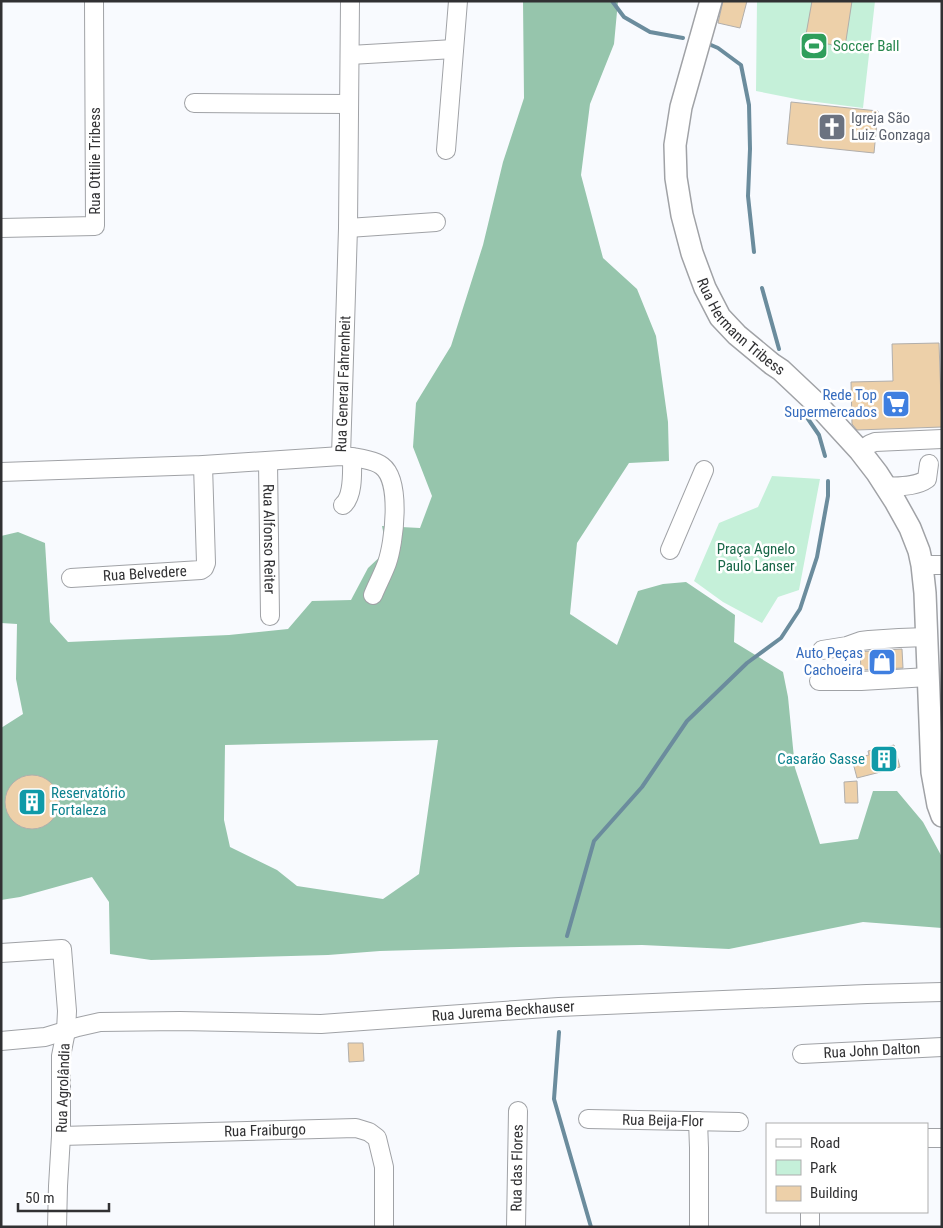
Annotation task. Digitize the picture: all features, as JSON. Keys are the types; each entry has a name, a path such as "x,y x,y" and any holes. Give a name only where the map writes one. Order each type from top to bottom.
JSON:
{"main road":[{"name":"Rua Hermann Tribess","path":"710,1 681,107 675,145 676,178 682,214 692,253 705,288 720,316 737,335 804,391 860,451 895,501 910,528 919,552 932,565 925,593 928,677 935,702 932,772 942,816"}],"street":[{"name":"Rua Ottilie Tribess","path":"1,228 95,226 94,1"},
{"name":"Rua General Fahrenheit","path":"1,472 202,465 347,456 350,1"},
{"path":"446,150 458,1"},
{"path":"350,56 454,49"},
{"path":"194,103 349,104"},
{"path":"348,228 436,222"},
{"path":"860,451 875,442 942,439"},
{"path":"343,505 350,490 352,477 347,456 383,466 394,486 395,514 387,562 373,595"},
{"name":"Rua Alfonso Reiter","path":"268,460 270,616"},
{"path":"885,487 923,482 927,479 928,464"},
{"name":"Rua Belvedere","path":"71,578 201,570 204,568 206,563 202,465"},
{"path":"670,550 704,470"},
{"path":"822,650 869,640 927,637"},
{"path":"819,681 861,681 928,677"},
{"name":"Rua Agrolândia","path":"1,953 62,949 67,1011 62,1056 57,1227"},
{"name":"Rua Jurema Beckhauser","path":"1,1041 45,1037 100,1022 180,1021 321,1024 560,1007 942,992"},
{"name":"Rua John Dalton","path":"802,1054 942,1047"},
{"name":"Rua das Flores","path":"516,1227 518,1110"},
{"name":"Rua Beija-Flor","path":"588,1119 738,1122"},
{"path":"698,1121 699,1227"},
{"name":"Rua Fraiburgo","path":"61,1136 356,1128 369,1132 378,1138 384,1167 384,1227"},
{"path":"928,1138 942,1138"},
{"path":"810,1213 810,1227"}],"green space":[{"path":"523,1 618,1 614,44 590,104 581,175 603,258 637,289 656,336 668,422 669,461 629,463 577,543 570,614 617,645 638,591 663,584 686,582 735,615 734,642 783,672 788,697 795,768 820,844 858,839 873,791 897,791 923,822 942,857 942,928 863,922 729,949 642,945 520,947 151,960 110,954 109,902 92,877 20,897 1,900 1,728 23,714 16,679 17,624 1,623 1,536 18,532 45,543 50,622 68,642 229,635 288,629 312,601 351,600 368,568 384,553 382,526 420,528 432,496 413,447 416,403 451,346 483,245 503,162 524,98","holes":["438,740 419,874 383,899 297,886 277,870 230,847 224,820 225,745"]},
{"name":"Soccer Ball","path":"757,1 875,1 863,108 801,100 756,91"},
{"name":"Praça Agnelo Paulo Lanser","path":"772,476 820,479 799,590 778,597 762,623 723,602 694,581 719,523 758,507"}],"building":[{"path":"723,1 747,1 740,28 718,23"},
{"path":"812,1 852,1 845,47 805,40"},
{"name":"Igreja São Luiz Gonzaga","path":"791,102 878,111 874,153 787,144"},
{"name":"Rede Top Supermercados","path":"939,343 942,427 857,430 852,424 851,382 893,381 892,344"},
{"name":"Auto Peças Cachoeira","path":"902,649 903,668 861,670 860,652"},
{"name":"Casarão Sasse","path":"894,745 900,767 857,778 852,759 869,755 868,751"},
{"name":"Reservatório Fortaleza","path":"27,775 37,775 47,779 55,787 59,802 55,817 47,825 37,829 27,829 17,825 9,817 5,807 5,797 9,787 17,779"},
{"path":"857,781 858,803 845,803 844,782"},
{"path":"348,1043 363,1043 364,1061 349,1062"}],"waterway":[{"path":"612,1 624,17 650,32 683,38"},
{"path":"711,45 741,65 749,105 748,196 754,252"},
{"path":"762,288 779,349"},
{"path":"806,416 819,435 825,456"},
{"path":"567,936 594,841 642,787 687,721 747,663 781,638 800,609 817,557 828,496 828,481"},
{"path":"559,1032 554,1099 591,1227"}],"place":[{"name":"Soccer Ball","path":"814,46"},
{"name":"Igreja São Luiz Gonzaga","path":"832,127"},
{"name":"Rede Top Supermercados","path":"896,404"},
{"name":"Auto Peças Cachoeira","path":"882,662"},
{"name":"Casarão Sasse","path":"884,759"},
{"name":"Reservatório Fortaleza","path":"32,802"}]}
